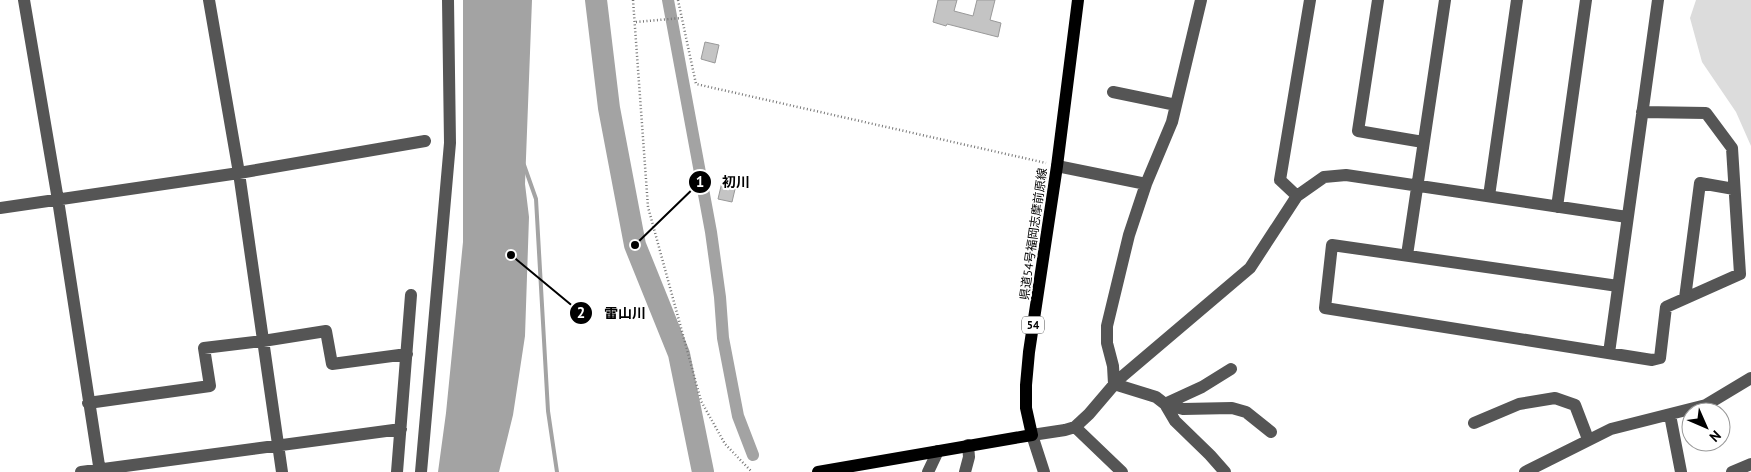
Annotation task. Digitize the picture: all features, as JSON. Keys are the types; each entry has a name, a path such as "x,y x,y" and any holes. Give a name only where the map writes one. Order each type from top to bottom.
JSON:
{"main road":[{"name":"県道54号福岡志摩前原線","path":"1032,435 1026,408 1029,352 1057,166 1078,0"},
{"path":"818,472 1032,435"}],"street":[{"path":"24,0 58,200 100,471"},
{"path":"209,0 239,173 282,472"},
{"path":"421,472 450,143 448,0"},
{"path":"1114,384 1113,366 1107,343 1107,326 1129,234 1146,184 1172,122 1201,0"},
{"path":"1297,196 1280,180 1310,0"},
{"path":"1378,0 1358,131 1423,142"},
{"path":"1407,255 1446,0"},
{"path":"1489,196 1517,0"},
{"path":"1557,206 1586,0"},
{"path":"1609,353 1658,0"},
{"path":"1113,92 1176,105"},
{"path":"1618,286 1332,245 1325,308 1652,360 1660,358 1666,307 1740,274 1732,148 1706,113 1642,112"},
{"path":"0,208 239,173 425,141"},
{"path":"1057,166 1146,184"},
{"path":"1044,472 1032,435 1075,427 1089,414 1114,384 1250,268 1297,196 1324,177 1346,175 1627,217"},
{"path":"1685,298 1700,183 1734,190"},
{"path":"397,472 411,295"},
{"path":"88,403 210,386 204,348 326,331 332,364 407,354"},
{"path":"1165,404 1202,387 1231,369"},
{"path":"1525,472 1611,429 1706,405 1751,378"},
{"path":"1114,384 1183,409 1232,408 1246,412 1270,432"},
{"path":"1474,423 1519,404 1555,398 1575,405 1588,440"},
{"path":"1165,404 1175,421 1210,454 1225,472"},
{"path":"1670,415 1680,472"},
{"path":"1075,427 1122,472"},
{"path":"81,472 100,471 401,429"},
{"path":"965,472 969,457 968,446"},
{"path":"928,472 938,451"},
{"path":"1732,472 1751,464"}],"path":[{"path":"633,0 648,207 701,401 725,444 752,472"},
{"path":"678,0 680,18 696,84 1057,166"},
{"path":"636,22 680,18"}],"shaded area":[{"path":"463,0 532,0 525,184 529,217 525,336 513,415 499,472 438,472 446,413 463,242"},
{"path":"1696,0 1751,0 1751,146 1736,112 1702,62 1690,18"}],"building":[{"path":"938,0 957,0 954,11 973,16 977,0 995,0 990,20 1001,23 998,37 933,22"},
{"path":"705,42 719,45 715,63 701,59"},
{"path":"722,182 736,185 732,202 718,199"}],"waterway":[{"path":"596,0 609,108 635,245 679,354 703,472"},
{"path":"668,0 711,232 720,297 723,338 738,416 753,455"},
{"path":"524,165 536,199 548,411 557,472"}],"place":[{"name":"初川","path":"635,245"},
{"name":"雷山川","path":"511,255"}]}
